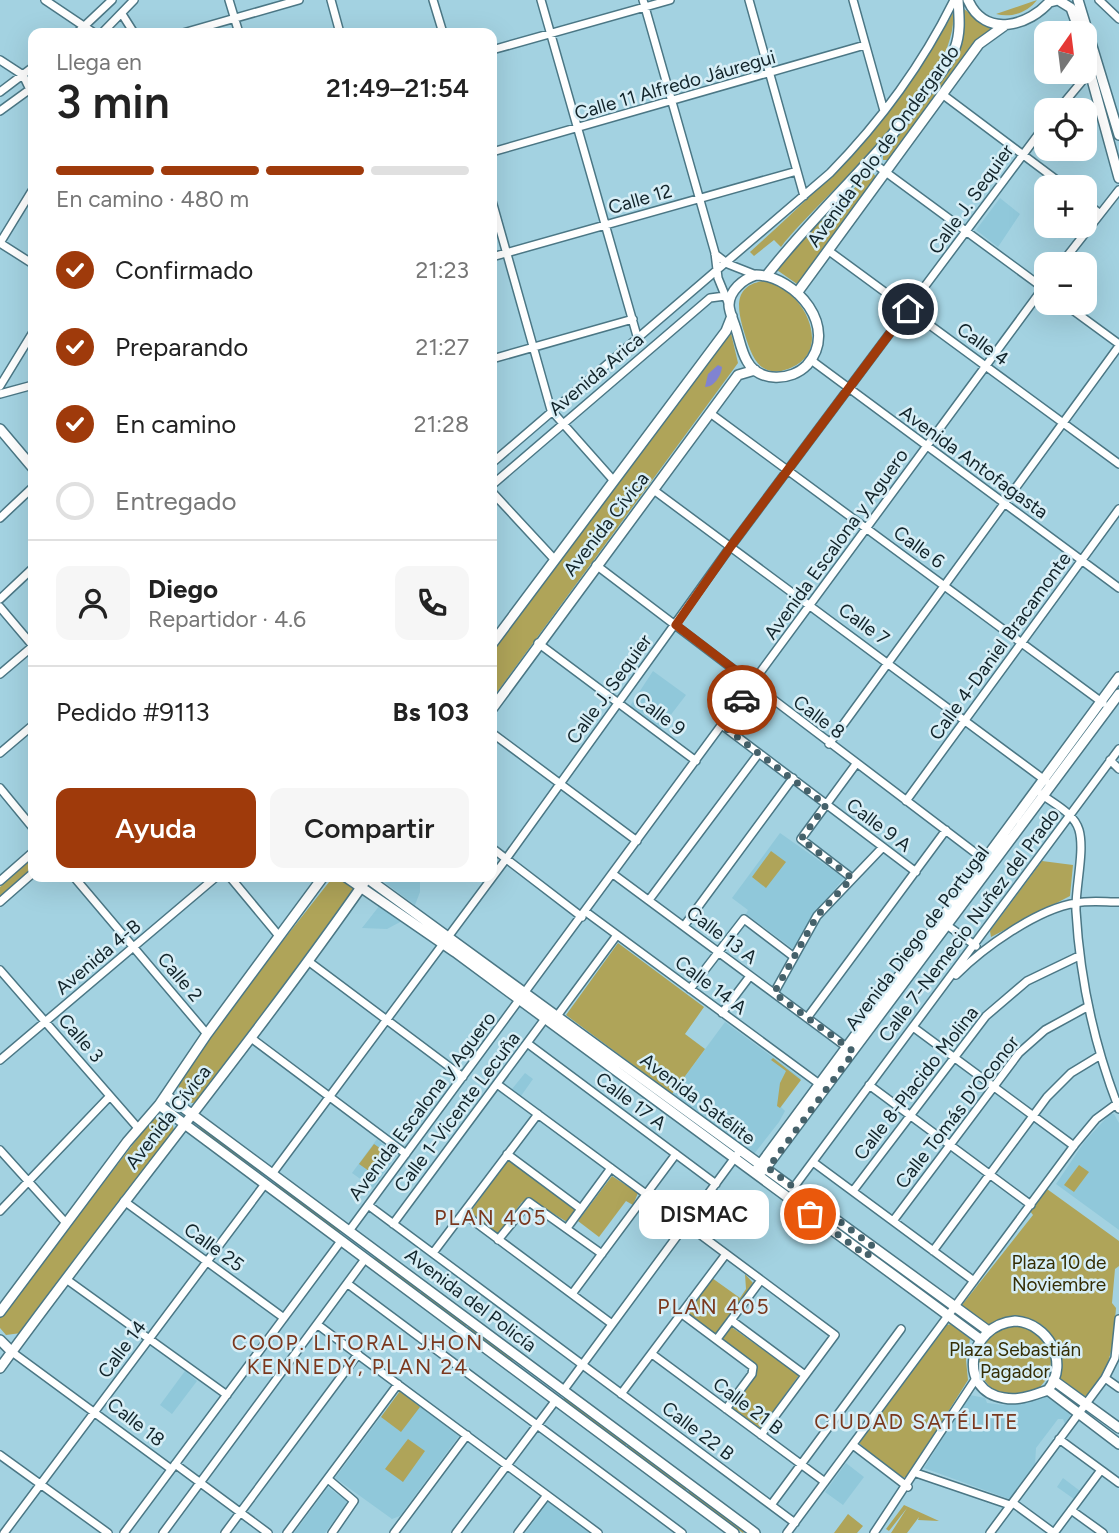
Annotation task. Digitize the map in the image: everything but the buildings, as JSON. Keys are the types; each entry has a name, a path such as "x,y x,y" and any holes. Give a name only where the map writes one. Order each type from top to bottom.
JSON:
{"main road":[{"name":"Avenida Polo de Ondergardo","path":"767,275 793,242 872,162 952,56 959,33 956,0"},
{"path":"1078,0 1083,21"},
{"name":"Avenida Polo de Ondergardo","path":"797,293 979,44 1004,26 1027,21 1054,1"},
{"path":"1054,1 1071,8 1076,21"},
{"path":"968,2 979,15 1004,26"},
{"path":"1097,76 1119,135"},
{"path":"1097,81 1119,178"},
{"path":"755,275 767,275 778,279 797,293 817,320 818,344 811,360 797,373 786,377 773,377 755,370 746,359 727,301 738,285 755,275"},
{"name":"Avenida Cívica","path":"497,636 726,331 732,316"},
{"name":"Avenida Cívica","path":"497,702 738,375 755,370"},
{"path":"2,436 28,463"},
{"name":"Avenida Diego de Portugal","path":"757,1169 768,1168 1044,796 1105,704 1119,677"},
{"name":"Avenida Diego de Portugal","path":"757,1169 1043,778 1105,704 1119,694"},
{"name":"Avenida Cívica","path":"0,1312 65,1222 159,1105 207,1034 319,882"},
{"name":"Avenida Cívica","path":"0,1368 124,1201 194,1115 365,882"},
{"name":"Avenida Satélite","path":"369,882 551,1015 757,1169 786,1196 980,1339"},
{"path":"897,976 906,982"},
{"path":"845,1046 854,1052"},
{"path":"818,1083 827,1089"},
{"name":"Avenida del Policía","path":"166,1095 752,1532"},
{"name":"Avenida del Policía","path":"159,1105 734,1533"},
{"name":"Avenida Satélite","path":"768,1168 987,1330"},
{"path":"265,1184 272,1174"},
{"path":"786,1196 794,1187"},
{"path":"341,1241 349,1231"},
{"path":"867,1256 874,1247"},
{"path":"365,1259 373,1249"},
{"path":"1015,1321 1037,1327 1054,1350 1053,1380 1048,1390 1026,1398 1004,1398 989,1392 977,1377 974,1357 980,1339 987,1330 1015,1321"},
{"path":"0,1339 12,1352"},
{"path":"1053,1380 1119,1428"},
{"path":"1048,1390 1119,1444"},
{"path":"556,1400 563,1391"}],"street":[{"path":"45,0 88,28"},
{"path":"83,28 112,0"},
{"path":"107,28 134,0"},
{"path":"229,0 237,28"},
{"path":"200,28 299,0"},
{"path":"331,0 339,28"},
{"path":"433,0 441,28"},
{"path":"541,0 638,336"},
{"path":"497,49 644,4 670,0"},
{"path":"749,0 804,196"},
{"path":"853,0 884,111"},
{"name":"Avenida Arica","path":"497,459 638,336 728,264 857,146 921,61 956,0"},
{"path":"1099,0 1119,19"},
{"path":"644,4 727,301"},
{"path":"121,15 130,28"},
{"name":"Calle 11 Alfredo Jáuregui","path":"497,151 865,45"},
{"path":"0,60 23,75 28,84"},
{"path":"0,92 28,71"},
{"path":"1068,98 1080,84"},
{"path":"0,111 28,94"},
{"path":"942,94 1050,175"},
{"name":"Calle J. Sequier","path":"497,871 731,546 1034,140"},
{"path":"872,162 1034,280"},
{"name":"Calle 12","path":"497,255 797,171"},
{"path":"1070,252 1119,190"},
{"path":"28,197 0,243 28,261"},
{"path":"497,218 531,348 552,411 614,481"},
{"name":"Calle 4","path":"829,251 1119,464"},
{"path":"715,253 728,264 755,275"},
{"name":"Avenida Arica","path":"497,481 710,298 727,301"},
{"name":"Avenida Escalona y Aguero","path":"349,1231 1034,303"},
{"path":"829,744 1119,345 1079,315"},
{"path":"497,358 633,319"},
{"path":"0,386 28,340"},
{"name":"Avenida Antofagasta","path":"811,360 1119,588"},
{"path":"0,394 28,386"},
{"name":"Calle 6","path":"710,413 1105,704"},
{"name":"Calle 7","path":"655,491 889,661 1052,785"},
{"path":"0,518 28,492"},
{"path":"497,497 555,560"},
{"name":"Calle 4-Daniel Bracamonte","path":"906,801 1119,509"},
{"name":"Calle 8","path":"596,565 752,686 993,865"},
{"path":"0,599 28,573"},
{"path":"0,607 28,640"},
{"name":"Calle 9","path":"538,643 696,761"},
{"path":"0,674 28,650"},
{"name":"Calle 9 A","path":"723,726 916,872"},
{"path":"0,753 28,729"},
{"path":"497,737 637,841"},
{"name":"Calle 7-Nemecio Nuñez del Prado","path":"794,1187 1119,748"},
{"path":"649,900 759,753"},
{"path":"1110,760 1119,769"},
{"path":"852,878 801,839 856,764"},
{"path":"684,926 793,778"},
{"path":"0,788 28,822"},
{"path":"787,1533 1074,1146 1096,1119 1118,1105 1099,1056 1087,1007 1079,956 1076,902 1080,836 1069,815 1035,790"},
{"path":"807,1018 946,831"},
{"path":"774,993 817,916 882,848"},
{"name":"Calle 14 A","path":"497,852 617,935 818,1083"},
{"path":"0,881 28,856"},
{"name":"Calle 13 A","path":"613,874 845,1046"},
{"path":"0,902 28,877"},
{"name":"Calle 2","path":"78,882 207,1034"},
{"name":"Avenida 4-B","path":"0,1060 210,882"},
{"path":"234,882 279,936"},
{"name":"Calle J. Sequier","path":"446,940 489,882"},
{"path":"933,999 986,949 1036,919 1076,902 1119,902"},
{"path":"690,989 744,919 794,957"},
{"path":"948,926 974,945 986,949"},
{"name":"Calle 1-Vicente Lecuña","path":"393,1224 527,1043 617,935"},
{"path":"272,1174 446,940"},
{"name":"Calle 8-Placido Molina","path":"853,1191 986,1016 1008,995 1040,974 1079,956"},
{"path":"308,961 463,1077"},
{"name":"Calle 3","path":"0,970 138,1128"},
{"path":"722,1013 750,976"},
{"name":"Calle Tomás D'Oconor","path":"893,1221 993,1086 1032,1041 1061,1020 1087,1007"},
{"path":"913,1027 1074,1146"},
{"path":"251,1038 406,1154"},
{"name":"Calle 17 A","path":"527,1043 716,1184"},
{"path":"933,1251 1061,1082 1099,1056"},
{"path":"497,1084 646,1194"},
{"path":"869,1085 1031,1205"},
{"path":"0,1211 110,1096"},
{"path":"433,1253 538,1114"},
{"path":"0,1150 65,1222"},
{"path":"507,1154 581,1209"},
{"path":"572,1294 676,1154"},
{"path":"563,1391 737,1155"},
{"path":"813,1161 974,1281"},
{"path":"567,1228 611,1168"},
{"name":"Calle 14","path":"4,1533 265,1184"},
{"name":"Calle 25","path":"124,1201 284,1318"},
{"path":"498,1240 529,1202 602,1254"},
{"name":"Calle 22 B","path":"368,1205 795,1523"},
{"path":"463,1213 612,1324"},
{"path":"686,1224 835,1335 761,1435"},
{"path":"124,1533 341,1241"},
{"path":"621,1394 726,1254"},
{"path":"163,1533 365,1259"},
{"path":"66,1279 227,1395"},
{"path":"717,1339 761,1280"},
{"path":"348,1284 682,1533"},
{"path":"682,1314 751,1365 752,1374 726,1409"},
{"path":"990,1533 1105,1378 1115,1358 1119,1319"},
{"path":"730,1320 805,1375"},
{"path":"318,1325 598,1533"},
{"path":"771,1504 901,1329"},
{"name":"Calle 18","path":"12,1352 268,1533"},
{"path":"225,1533 358,1354"},
{"name":"Calle 21 B","path":"652,1354 825,1482"},
{"path":"874,1533 908,1487 977,1377"},
{"path":"1105,1378 1119,1388"},
{"path":"288,1533 398,1384"},
{"path":"456,1533 556,1400"},
{"path":"394,1533 467,1435"},
{"path":"1059,1439 1119,1483"},
{"path":"853,1445 908,1487"},
{"path":"0,1455 108,1533"},
{"path":"916,1473 1011,1504 1054,1533 1101,1470"},
{"path":"328,1479 351,1496 353,1504 332,1533"},
{"path":"519,1533 547,1495"},
{"path":"1071,1510 1103,1533"}],"shaded area":[{"path":"1000,198 1020,214 998,247 976,230"},
{"path":"653,671 686,695 660,729 630,706"},
{"path":"780,833 844,878 817,911 793,949 746,914 748,910 732,898"},
{"path":"384,882 420,882 420,892 415,905"},
{"path":"380,905 402,921 387,929 362,928"},
{"path":"725,1022 801,1078 781,1107 785,1111 779,1122 754,1154 672,1094"},
{"path":"525,1073 533,1079 521,1096 512,1089"},
{"path":"1110,1114 1114,1114 1119,1123 1119,1230 1056,1184 1085,1141"},
{"path":"377,1139 396,1156 373,1188 352,1173"},
{"path":"185,1371 197,1381 172,1414 160,1405"},
{"path":"400,1391 459,1436 400,1516 392,1519 335,1478"},
{"path":"970,1395 985,1398 987,1403 1004,1405 1048,1396 1071,1414 1065,1424 1063,1419 1058,1419 1036,1448 1035,1465 1009,1499 924,1468"},
{"path":"846,1463 864,1477 843,1505 825,1492"},
{"path":"1063,1478 1080,1491 1074,1499 1057,1487"},
{"path":"328,1487 348,1502 325,1533 294,1533"},
{"path":"548,1502 568,1517 589,1533 525,1533"}],"green space":[{"path":"1037,0 1018,13 996,14"},
{"path":"964,9 991,29 979,38 888,160 883,160 883,155 957,56 963,42"},
{"path":"953,13 949,42 935,72 913,104 781,247 774,240 754,256 750,252 837,169 886,113 909,83"},
{"path":"871,172 877,177 797,284 777,270 805,236"},
{"path":"763,281 777,285 790,294 801,306 808,320 812,335 810,349 803,361 788,369 770,371 759,364 754,358 740,318 741,294 746,288"},
{"path":"731,333 738,363 497,692 497,645"},
{"path":"771,851 786,862 766,888 752,877"},
{"path":"1042,861 1073,865 1070,896 991,937 990,931"},
{"path":"28,862 28,871 0,896 0,887"},
{"path":"329,882 348,882 354,887 354,891 199,1099 193,1103 182,1101 178,1094 179,1085 216,1026"},
{"path":"618,943 704,1007 685,1034 705,1049 672,1094 566,1015"},
{"path":"773,1058 801,1080 780,1108 777,1106 780,1083 786,1071 771,1060"},
{"path":"160,1115 172,1120 174,1131 21,1333 6,1335 0,1328 0,1317 151,1121"},
{"path":"200,1125 262,1171 262,1174 199,1129"},
{"path":"374,1144 384,1151 369,1171 359,1164"},
{"path":"508,1159 576,1209 567,1222 530,1199 522,1202 497,1235 469,1214"},
{"path":"1079,1165 1089,1172 1074,1192 1064,1185"},
{"path":"612,1176 638,1193 633,1205 626,1201 599,1237 578,1221"},
{"path":"277,1182 340,1229 340,1233 274,1186"},
{"name":"Plaza 10 de Noviembre","path":"1047,1189 1119,1241 1119,1266 1115,1269 1112,1303 1116,1308 1110,1356 1102,1376 1086,1397 1059,1378 1056,1346 1051,1334 1043,1326 1032,1320 1019,1319 988,1325 962,1305 1033,1215 1030,1211"},
{"path":"376,1256 421,1290 418,1293 373,1260"},
{"path":"745,1274 753,1283 718,1333 713,1333 688,1313 712,1278 740,1298 746,1289"},
{"path":"422,1291 467,1324 465,1328 420,1294"},
{"path":"951,1324 970,1339 966,1360 968,1380 907,1477 900,1478 859,1443 947,1325"},
{"name":"Plaza Sebastián Pagador","path":"1015,1325 1035,1331 1045,1341 1051,1361 1045,1381 1035,1391 1015,1397 995,1391 985,1381 979,1361 985,1341 995,1331"},
{"path":"469,1326 514,1359 511,1362 467,1329"},
{"path":"730,1326 799,1375 760,1430 731,1408 756,1371 753,1363 723,1340 723,1335"},
{"path":"400,1391 420,1407 401,1432 381,1417"},
{"path":"565,1397 627,1443 625,1446 563,1400"},
{"path":"408,1439 425,1451 403,1482 385,1469"},
{"path":"629,1444 687,1488 685,1491 626,1447"},
{"path":"690,1490 745,1531 743,1533 687,1493"},
{"path":"904,1505 939,1521 918,1520 919,1517 907,1533 891,1533 907,1508 889,1531 886,1529"},
{"path":"848,1514 863,1526 857,1533 834,1533"}],"water":[{"path":"718,365 722,367 719,377 705,387 708,374"}],"way so far":[{"path":"742,700 723,726 826,805 801,839 852,878 817,916 774,993 854,1052 768,1168 874,1247 867,1256 810,1214"}],"place":[{"name":"DISMAC","path":"810,1214"}],"district":[{"name":"PLAN 405","path":"491,1217"},
{"name":"PLAN 405","path":"714,1306"},
{"name":"COOP. LITORAL JHON KENNEDY, PLAN 24","path":"358,1354"},
{"name":"CIUDAD SATÉLITE","path":"917,1421"}],"route":[{"path":"742,700 752,686 748,680 676,625 731,546 908,309"}]}
